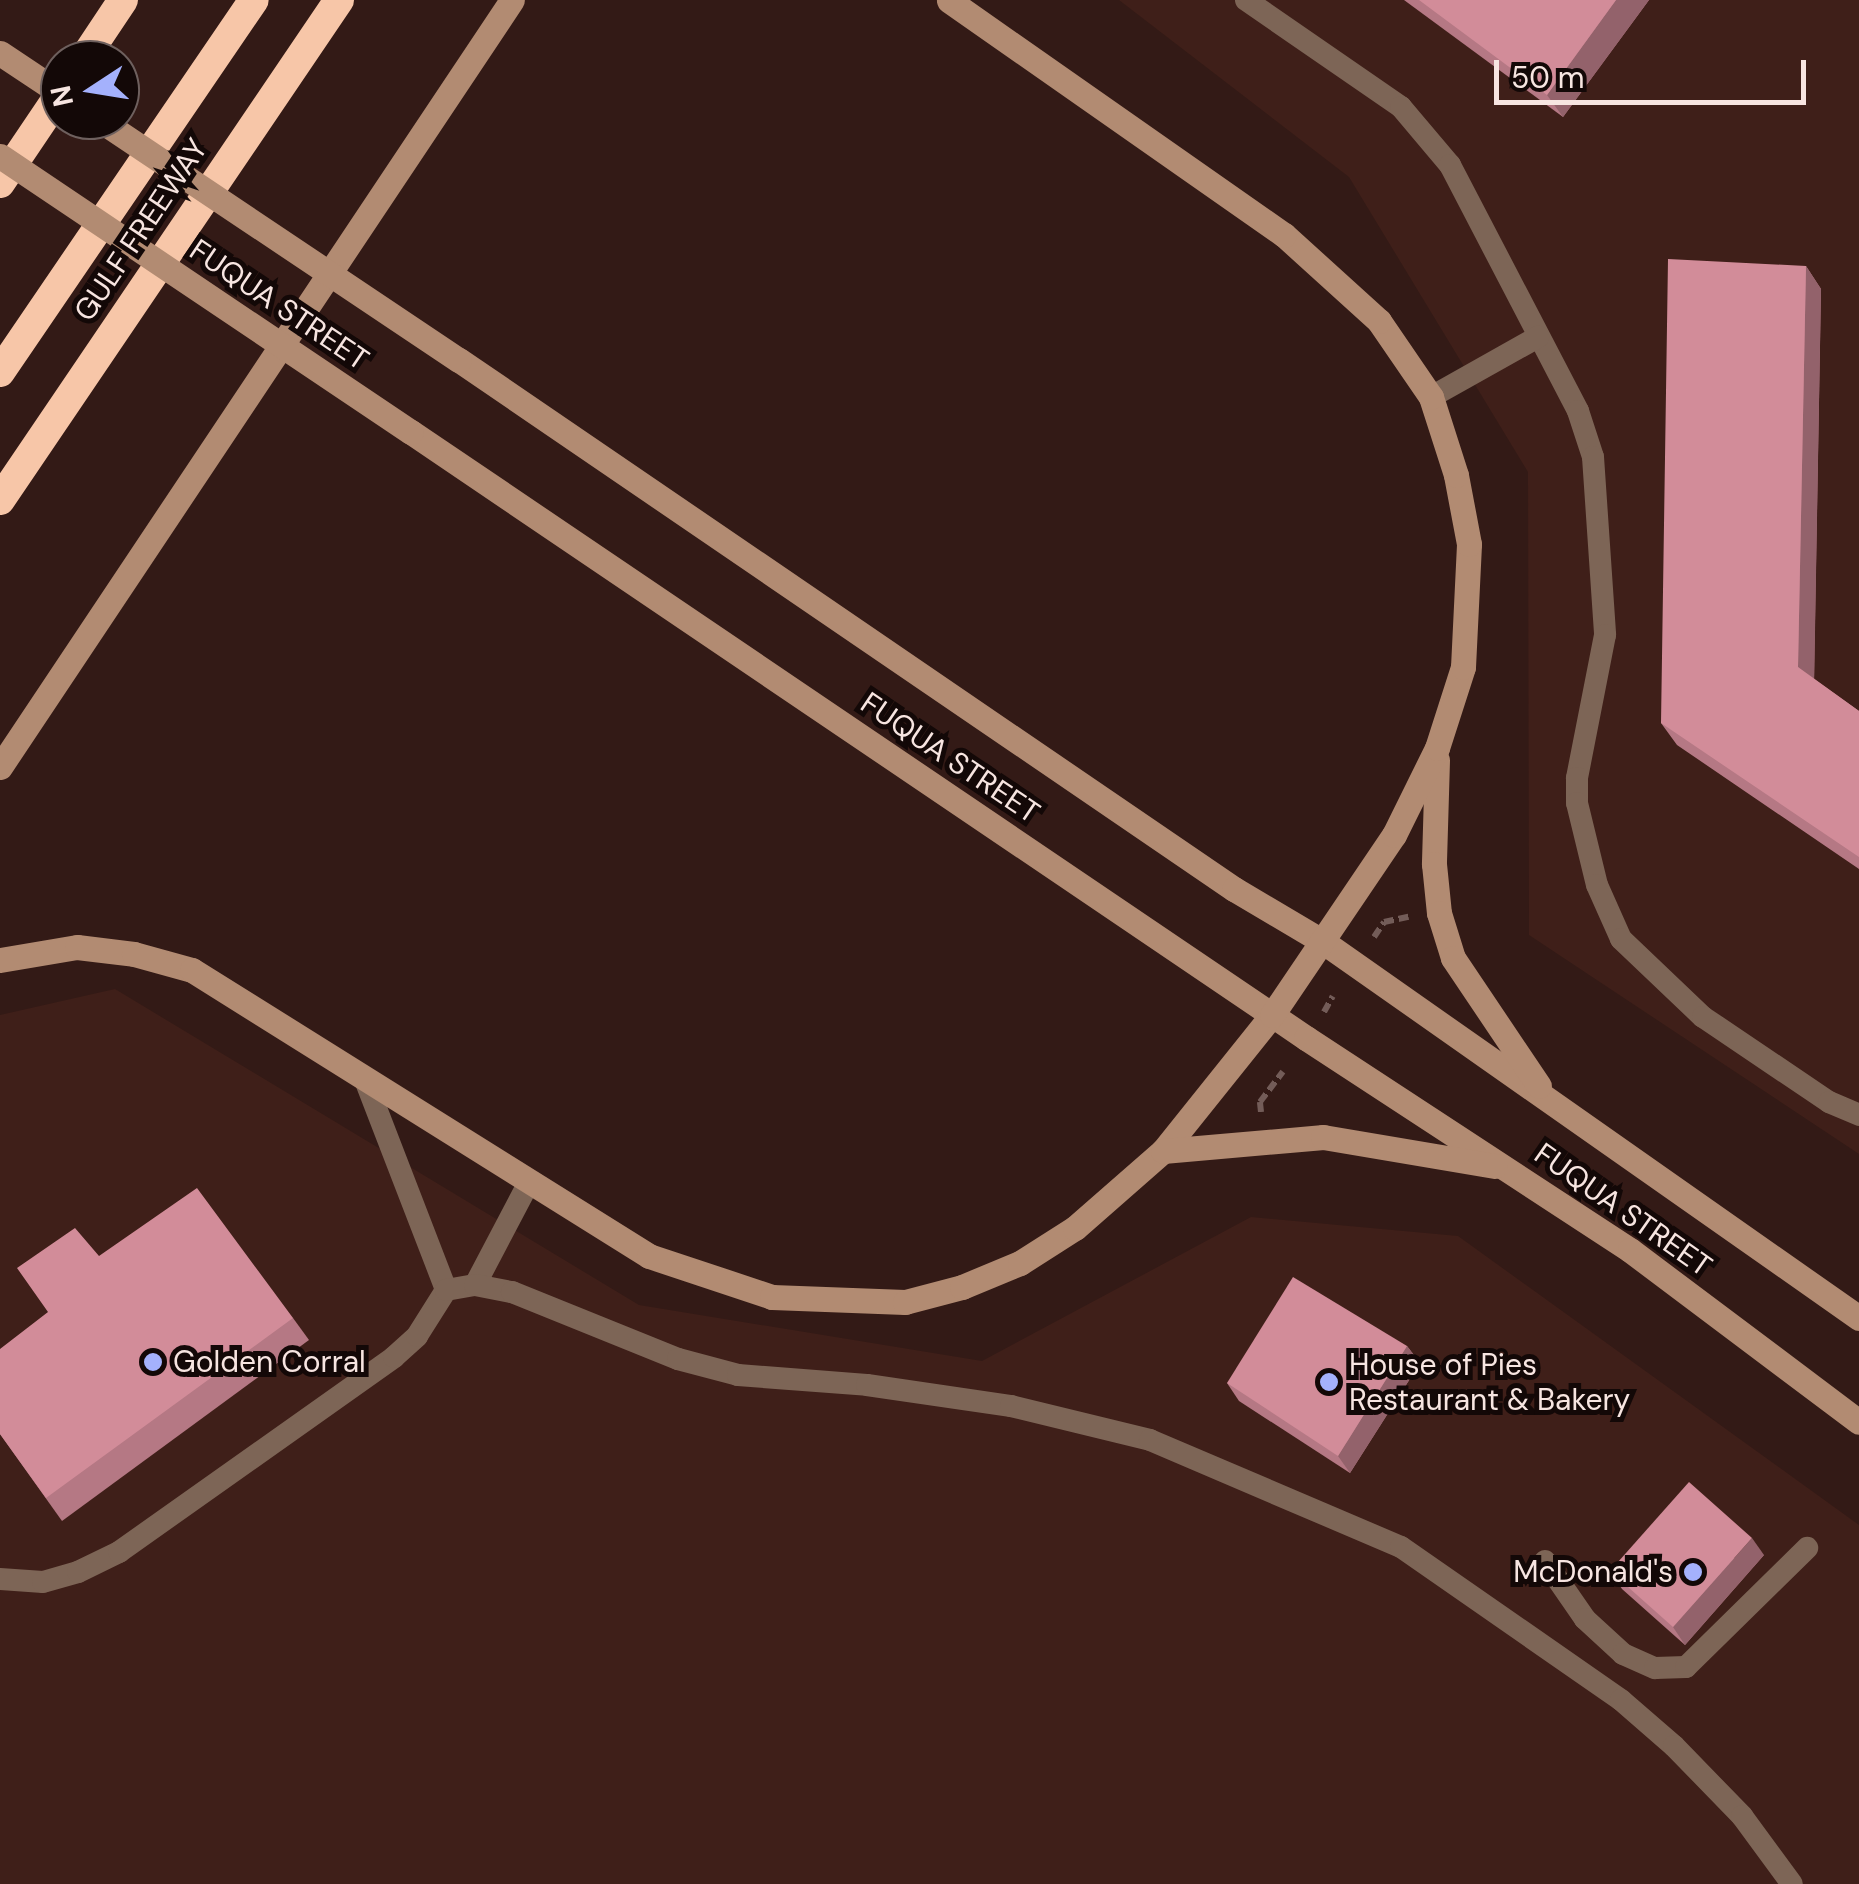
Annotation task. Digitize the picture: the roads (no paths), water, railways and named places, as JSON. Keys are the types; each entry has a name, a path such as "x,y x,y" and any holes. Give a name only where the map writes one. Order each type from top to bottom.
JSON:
{"highway":[{"path":"97,40 124,0"},
{"name":"GULF FREEWAY","path":"0,372 254,0"},
{"name":"GULF FREEWAY","path":"0,500 339,0"},
{"path":"0,183 40,123"}],"main road":[{"path":"0,767 512,0"},
{"path":"0,960 76,947 134,954 192,970 649,1256 698,1276 772,1297 905,1302 962,1286 1020,1262 1075,1228 1163,1152 1272,1015 1394,835 1437,748 1464,667 1470,544 1456,474 1431,397 1378,321 1284,235 949,0"},
{"path":"0,52 40,79"},
{"name":"FUQUA STREET","path":"130,140 1234,888 1322,941 1859,1318"},
{"name":"FUQUA STREET","path":"0,156 1272,1015 1630,1250 1859,1422"},
{"path":"1437,748 1434,864 1439,913 1453,958 1547,1099"},
{"path":"1163,1152 1322,1137 1505,1168"}],"lane":[{"path":"1246,0 1402,108 1450,166 1578,411 1593,456 1605,635 1576,778 1577,803 1597,885 1621,939 1703,1018 1829,1102 1859,1115"},
{"path":"1431,397 1538,337"},
{"path":"364,1077 446,1290"},
{"path":"474,1285 529,1182"},
{"path":"0,1579 43,1582 78,1572 119,1552 394,1357 417,1336 446,1290 474,1285 512,1292 678,1359 738,1374 866,1385 1011,1406 1150,1440 1401,1546 1620,1700 1674,1746 1742,1816 1792,1884"},
{"path":"1546,1560 1585,1618 1623,1654 1655,1668 1686,1667 1807,1548"}],"place":[{"name":"Golden Corral","path":"153,1362"},
{"name":"House of Pies Restaurant & Bakery","path":"1329,1382"},
{"name":"McDonald's","path":"1693,1572"}]}
